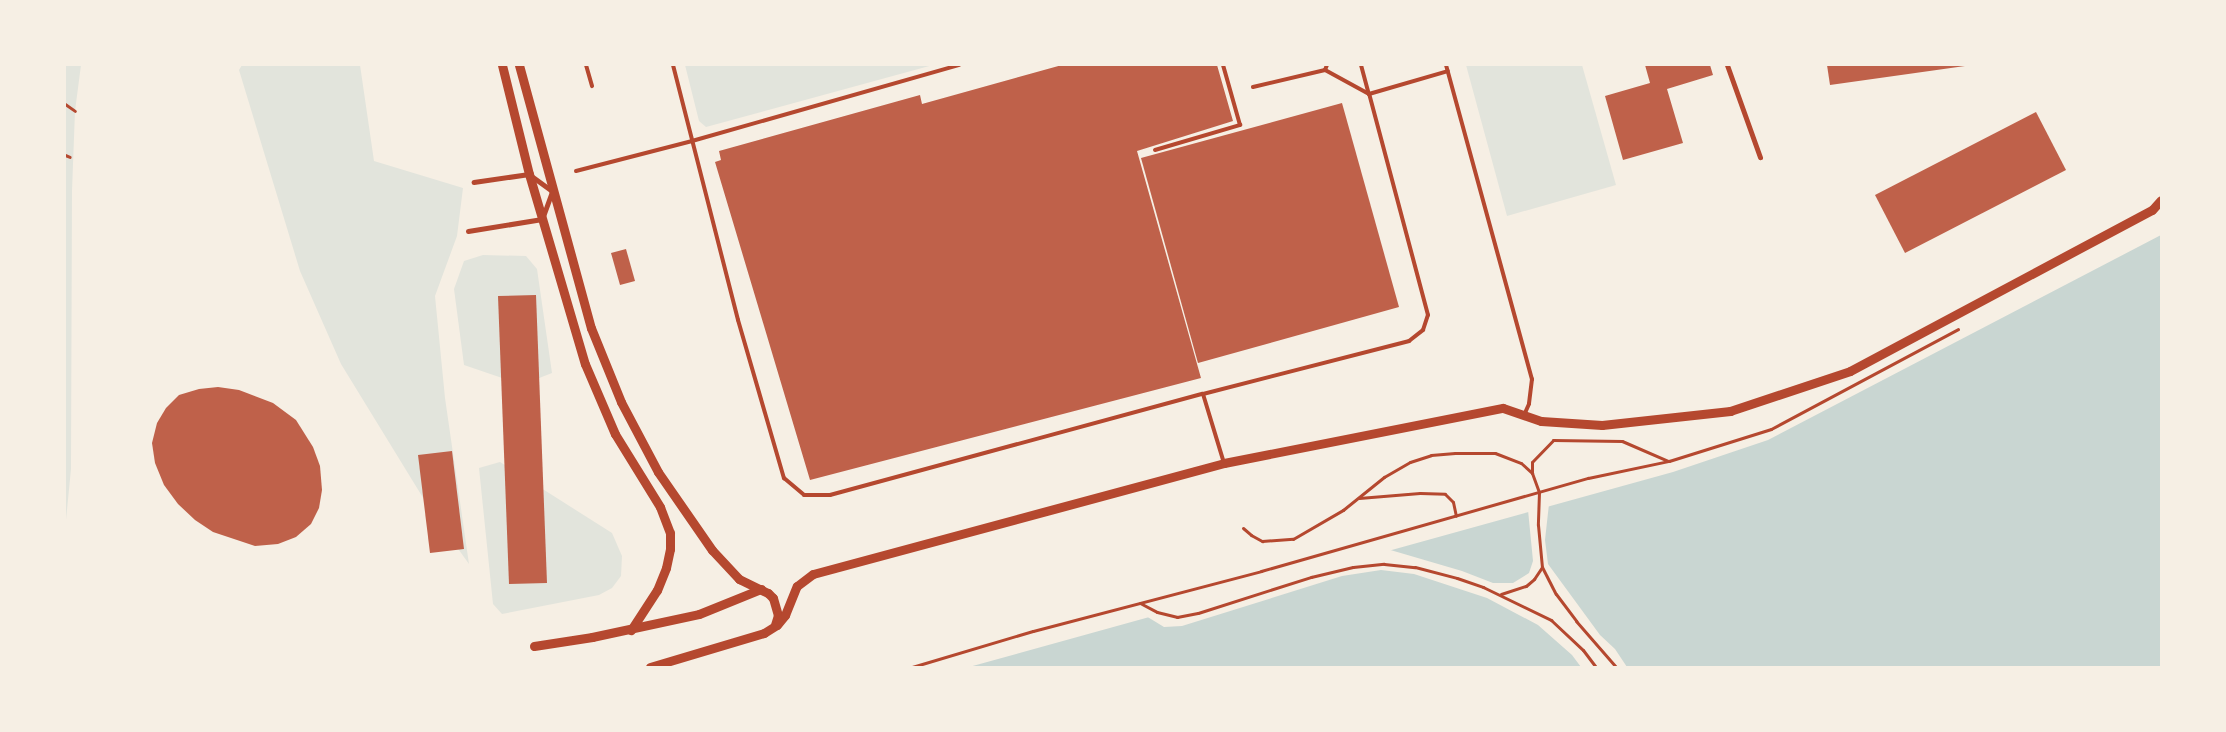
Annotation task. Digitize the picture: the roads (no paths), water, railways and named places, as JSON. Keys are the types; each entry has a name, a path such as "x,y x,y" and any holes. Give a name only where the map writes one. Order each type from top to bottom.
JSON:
{"street":[{"path":"502,65 542,220 574,328 599,401 615,434 660,507 670,533 670,549 658,590 631,630"},
{"path":"519,65 591,328 606,369 639,438 669,489 712,550 739,579 768,593 777,605 778,621 773,627"},
{"path":"1727,65 1760,157"},
{"path":"474,182 529,174 552,191"},
{"path":"542,220 552,191"},
{"path":"650,667 734,644 764,633 786,615 798,586 813,574 1224,463 1502,408 1541,421 1602,425 1730,411 1850,371 2152,210 2161,200"},
{"path":"468,231 542,220"},
{"path":"534,646 631,630 699,614 761,589"}],"lane":[{"path":"586,65 592,86"},
{"path":"673,65 738,320 784,478 804,495 830,496 1203,394 1409,341 1423,330 1428,315 1361,65"},
{"path":"576,170 692,140 958,65"},
{"path":"1155,150 1240,125 1223,65"},
{"path":"1325,70 1327,65"},
{"path":"1446,65 1532,379 1529,404 1524,415"},
{"path":"1252,87 1325,70 1369,94 1448,71"},
{"path":"1203,394 1224,463"}]}
